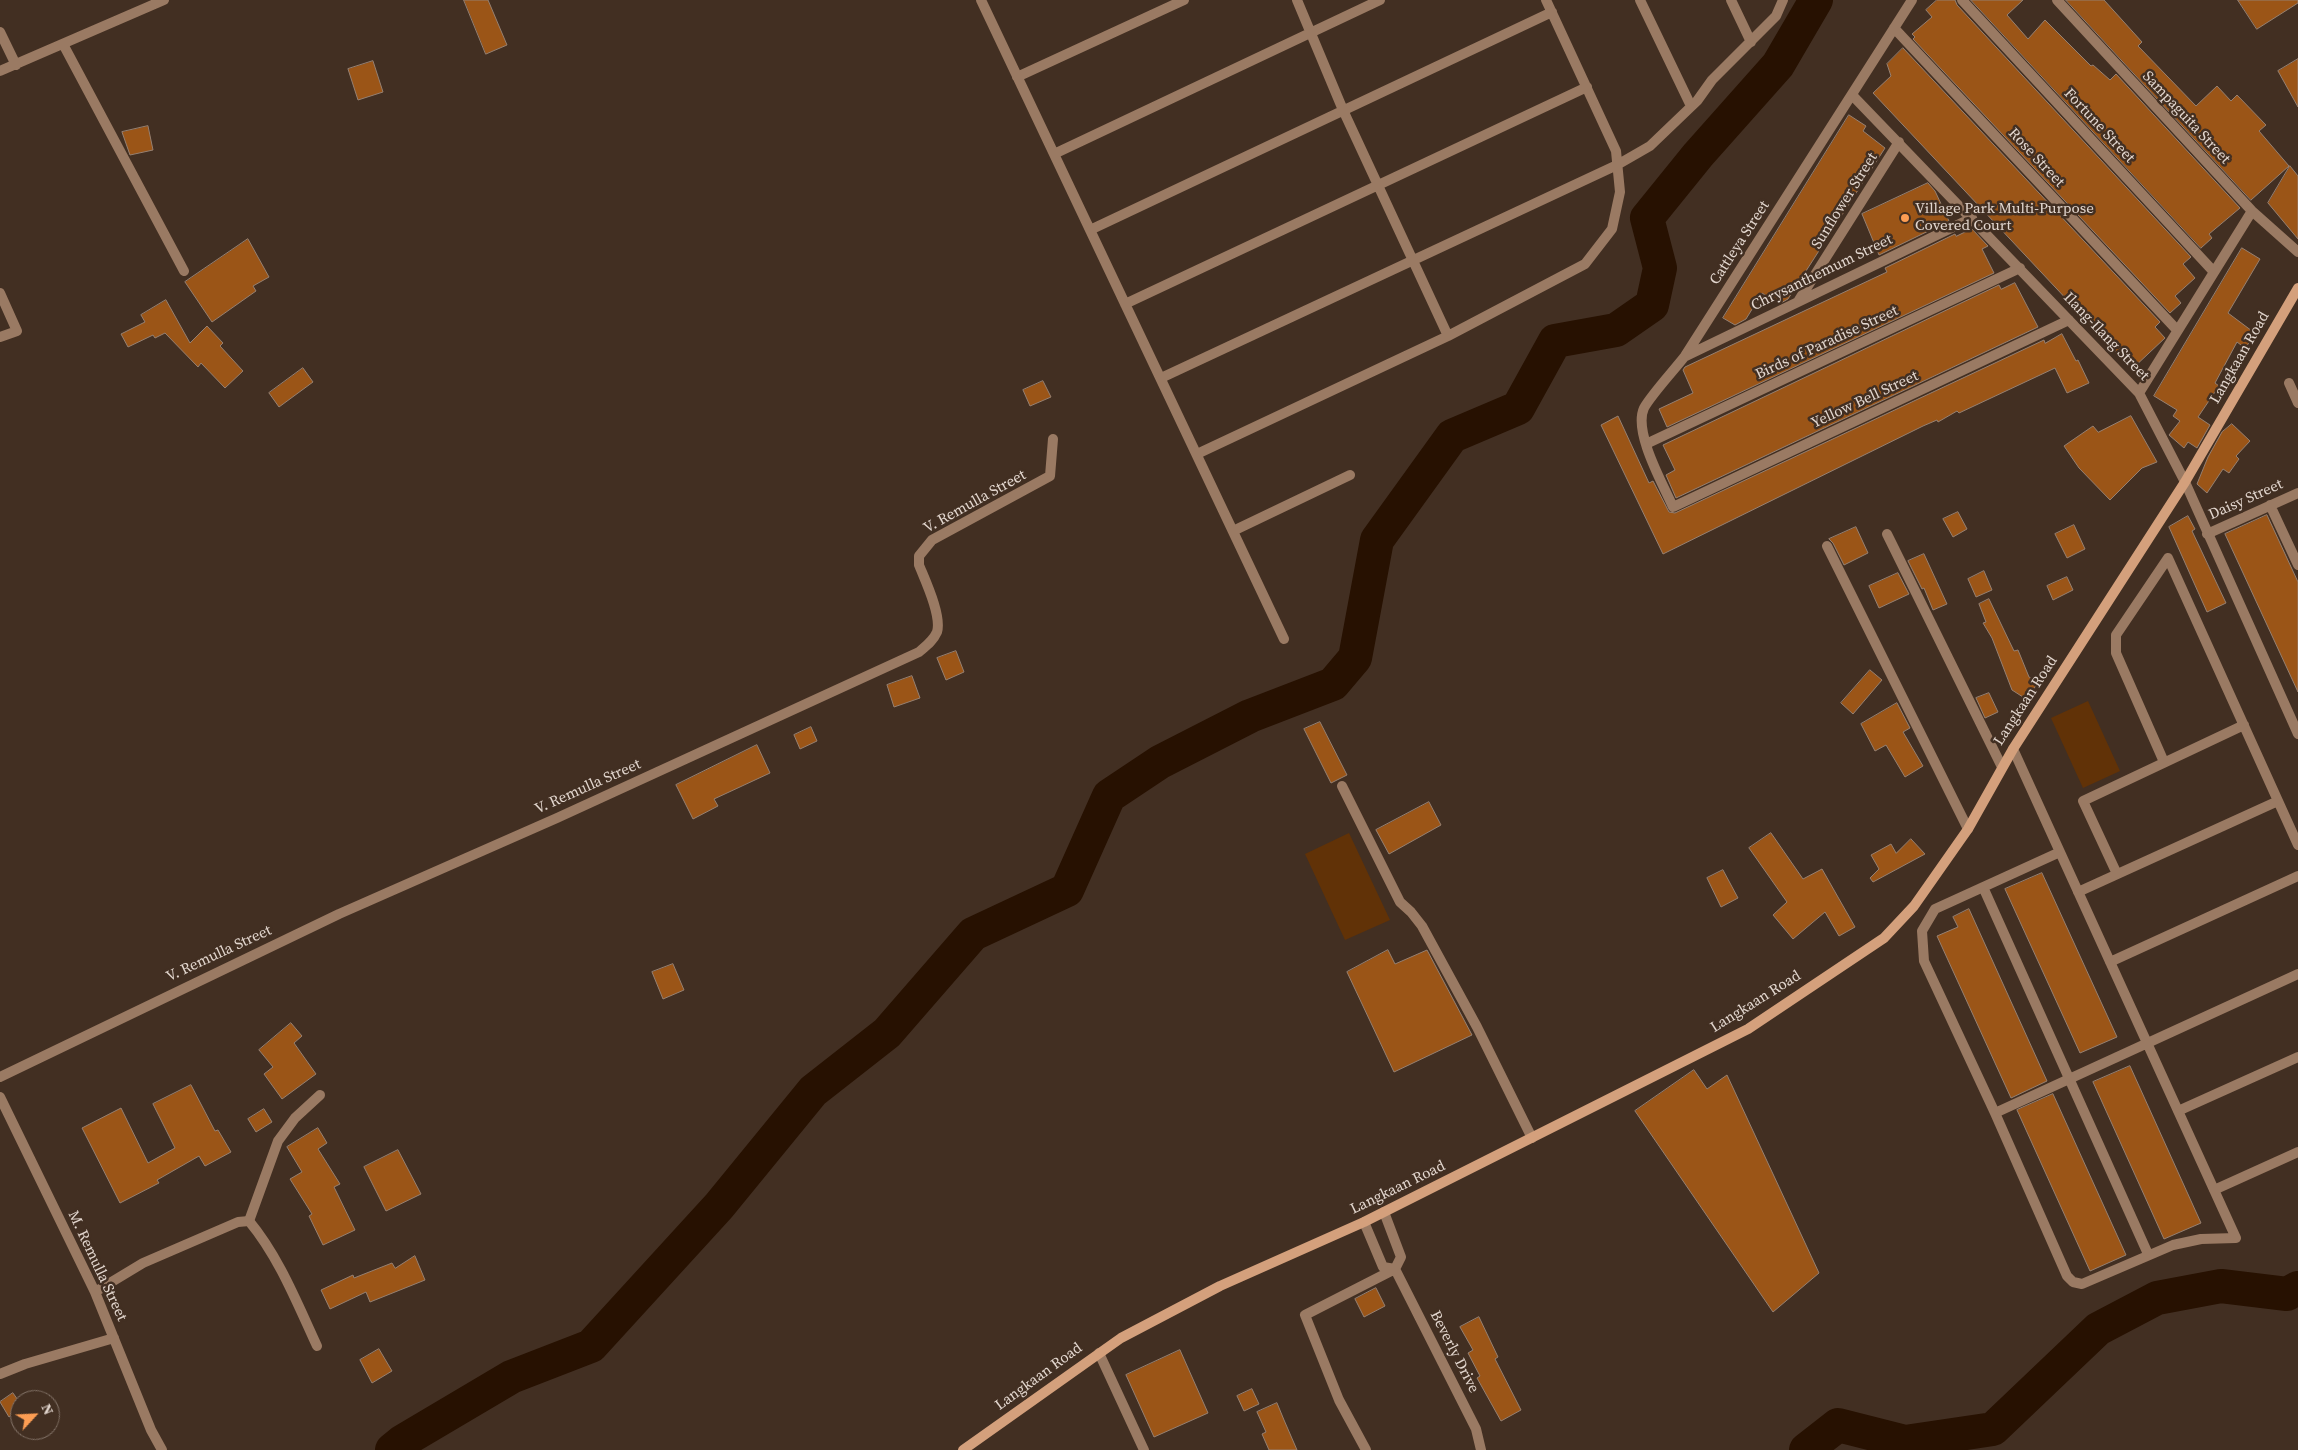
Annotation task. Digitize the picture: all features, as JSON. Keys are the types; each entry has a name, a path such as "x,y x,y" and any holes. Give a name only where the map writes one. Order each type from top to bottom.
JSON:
{"street":[{"path":"0,71 164,0"},
{"path":"1017,77 1184,0"},
{"path":"1297,0 1343,110 1448,336"},
{"path":"1054,154 1380,0"},
{"path":"1196,454 1448,336 1584,264 1612,229 1620,192 1616,151 1546,0"},
{"path":"1640,0 1691,106"},
{"path":"1731,0 1751,42"},
{"path":"1161,378 1617,165 1650,146 1691,106 1712,80 1776,16 1784,0"},
{"name":"Cattleya Street","path":"1673,507 1646,444 1641,421 1644,408 1685,356 1853,96 1912,0"},
{"name":"Fortune Street","path":"1962,0 2214,272"},
{"name":"Sampaguita Street","path":"2057,0 2252,211 2298,252"},
{"path":"983,1 1017,77 1284,639"},
{"path":"1090,230 1552,12"},
{"name":"Rose Street","path":"1894,28 2177,330"},
{"path":"0,32 16,65"},
{"path":"63,44 184,271"},
{"path":"1125,304 1587,87"},
{"name":"Ilang-Ilang Street","path":"1853,96 1900,142 2139,392 2185,482 2298,734"},
{"name":"Sunflower Street","path":"1799,301 1900,142"},
{"path":"2139,392 2252,211"},
{"name":"Chrysanthemum Street","path":"1685,356 1972,218"},
{"name":"Birds of Paradise Street","path":"1646,444 2020,268"},
{"name":"Langkaan Road","path":"963,1450 1121,1338 1220,1286 1364,1222 1748,1029 1884,938 1914,906 1968,829 2013,749 2185,482 2298,288"},
{"path":"0,293 17,331 0,337"},
{"name":"Yellow Bell Street","path":"1673,507 2069,320"},
{"path":"2289,383 2298,403"},
{"name":"V. Remulla Street","path":"0,1077 339,914 557,818 919,652 931,642 937,631 939,618 919,565 919,556 932,540 1050,476 1053,439"},
{"path":"1233,531 1350,474"},
{"name":"Daisy Street","path":"2207,534 2298,493"},
{"path":"2270,505 2298,566"},
{"path":"1887,534 2002,767"},
{"path":"1827,546 1968,829"},
{"path":"2164,762 2116,653 2116,635 2168,558 2298,845"},
{"path":"2117,874 2084,800 2244,725"},
{"path":"2013,749 2060,852 2078,892 2236,1238 2201,1240 2173,1245 2148,1254 2082,1284 2073,1282 2066,1276 1995,1112 1924,961 1922,931 1935,909 2060,852"},
{"path":"1342,786 1400,902 1422,926 1477,1027 1532,1138"},
{"path":"2078,892 2278,801"},
{"path":"2110,962 2298,876"},
{"path":"1983,887 2148,1254"},
{"path":"1995,1112 2298,974"},
{"path":"2178,1111 2298,1057"},
{"path":"248,1221 278,1141 295,1118 320,1096"},
{"name":"M. Remulla Street","path":"0,1097 95,1292 151,1430 162,1450"},
{"path":"2214,1190 2298,1152"},
{"path":"1366,1450 1339,1400 1305,1315 1395,1269 1401,1257 1384,1212"},
{"path":"95,1292 143,1263 238,1222 248,1221"},
{"path":"248,1221 262,1237 287,1280 317,1346"},
{"name":"Beverly Drive","path":"1364,1222 1383,1267 1395,1269 1476,1430 1480,1450"},
{"path":"0,1374 25,1364 114,1338"},
{"path":"1099,1352 1144,1450"}],"shaded area":[{"path":"2088,701 2120,771 2083,788 2051,718"},
{"path":"1349,833 1390,920 1345,940 1305,854"}],"building":[{"path":"464,0 488,0 507,45 486,54"},
{"path":"1937,0 1955,0 1957,5 2191,257 2183,264 2195,278 2175,296 2181,303 2170,313 1913,39 1915,37 1912,34 1932,17 1926,10"},
{"path":"1971,0 2023,0 2007,15 2028,39 2045,20 2091,66 2093,65 2110,80 2116,74 2240,208 2209,234 2212,238 2201,248"},
{"path":"2066,0 2104,0 2142,42 2138,46 2196,106 2217,86 2231,101 2237,95 2266,125 2259,131 2289,166 2251,200"},
{"path":"2238,0 2298,0 2298,3 2257,29"},
{"path":"1903,48 2160,322 2155,327 2165,338 2132,369 1873,93 1891,76 1887,64"},
{"path":"2298,59 2298,107 2278,71"},
{"path":"373,61 383,92 358,100 348,69"},
{"path":"1849,115 1866,126 1863,131 1885,148 1788,299 1779,304 1762,293 1746,319 1735,325 1723,318"},
{"path":"148,126 153,150 130,155 122,132"},
{"path":"2290,166 2298,176 2298,239 2268,203"},
{"name":"Village Park Multi-Purpose Covered Court","path":"1928,183 1935,191 1949,221 1879,255 1862,214"},
{"path":"1972,229 1988,246 1982,249 1994,273 1667,427 1659,409 1693,393 1683,370 1685,367 1887,272 1885,268 1955,234 1956,236"},
{"path":"248,239 269,277 253,286 256,291 212,322 185,282"},
{"path":"2242,248 2260,259 2228,313 2256,334 2245,348 2237,342 2215,383 2219,386 2198,417 2210,425 2197,448 2188,442 2184,448 2169,435 2180,421 2173,416 2177,410 2154,396"},
{"path":"2015,283 2038,327 1676,498 1666,475 1675,470 1663,445 1999,285 2001,289"},
{"path":"166,300 190,343 207,326 223,343 220,346 243,371 225,388 201,363 198,367 165,333 155,338 153,335 128,347 121,334 145,322 141,315"},
{"path":"2062,334 2089,383 2067,393 2055,368 1959,413 1957,411 1938,422 1937,420 1923,426 1663,554 1601,425 1618,416 1649,483 1653,481 1669,512 1675,513 2044,340 2045,343"},
{"path":"303,368 313,382 279,407 269,393"},
{"path":"1043,381 1051,397 1030,406 1023,390"},
{"path":"2131,416 2157,462 2142,468 2110,500 2079,468 2064,446 2093,426 2098,432"},
{"path":"2232,424 2250,441 2236,456 2239,459 2229,473 2223,469 2207,493 2197,484 2208,457 2222,432"},
{"path":"1958,512 1967,529 1953,537 1943,519"},
{"path":"2267,515 2298,582 2298,692 2225,534"},
{"path":"2188,516 2195,529 2192,531 2226,603 2207,612 2169,527"},
{"path":"2074,525 2085,549 2067,558 2055,534"},
{"path":"1856,527 1868,553 1844,565 1829,539"},
{"path":"1924,554 1947,604 1933,610 1924,588 1922,589 1908,561"},
{"path":"1984,571 1992,590 1976,597 1968,579"},
{"path":"1898,573 1909,594 1879,608 1869,586"},
{"path":"2067,577 2073,590 2053,600 2047,586"},
{"path":"1989,599 2014,651 2018,650 2029,677 2038,683 2026,699 2012,690 1992,638 1983,623 1986,622 1979,604"},
{"path":"956,651 964,672 946,680 937,658"},
{"path":"1870,670 1882,680 1853,714 1841,703"},
{"path":"912,676 920,698 894,707 887,685"},
{"path":"1989,693 1998,712 1985,718 1976,698"},
{"path":"1897,703 1910,728 1903,732 1923,766 1905,777 1886,745 1875,751 1861,724"},
{"path":"1320,722 1347,775 1331,783 1304,729"},
{"path":"811,727 817,741 800,749 794,735"},
{"path":"757,745 770,773 714,799 718,806 693,819 676,785"},
{"path":"1429,802 1441,825 1389,854 1376,830"},
{"path":"1771,833 1803,879 1822,869 1855,927 1839,936 1825,912 1793,939 1773,915 1787,902 1749,848"},
{"path":"1911,839 1925,854 1873,882 1870,878 1879,869 1871,855 1891,844 1896,853"},
{"path":"1723,870 1738,898 1721,907 1707,878"},
{"path":"2042,873 2117,1037 2080,1053 2005,889"},
{"path":"1969,909 2047,1081 2011,1098 1937,936 1958,927 1953,917"},
{"path":"1388,950 1395,964 1427,950 1472,1035 1394,1072 1347,972"},
{"path":"673,964 684,990 663,999 652,972"},
{"path":"291,1023 302,1036 294,1043 316,1074 282,1099 264,1074 273,1067 259,1050"},
{"path":"2130,1066 2201,1223 2164,1239 2093,1082"},
{"path":"1694,1070 1707,1089 1727,1075 1819,1273 1773,1312 1635,1111"},
{"path":"191,1085 215,1131 218,1130 231,1152 205,1166 199,1156 157,1180 159,1183 120,1203 82,1128 121,1108 148,1163 175,1148 153,1104"},
{"path":"2053,1094 2126,1255 2090,1271 2017,1110"},
{"path":"264,1109 272,1122 256,1132 248,1119"},
{"path":"318,1128 327,1143 318,1149 340,1184 334,1187 355,1230 323,1245 309,1216 312,1214 290,1179 302,1172 287,1147"},
{"path":"398,1150 421,1194 386,1211 364,1167"},
{"path":"415,1256 425,1280 370,1302 366,1292 330,1309 321,1290 353,1275 354,1278 392,1263 395,1268"},
{"path":"1376,1288 1385,1306 1364,1317 1355,1299"},
{"path":"1479,1317 1498,1357 1495,1359 1521,1410 1501,1421 1477,1378 1480,1376 1468,1353 1473,1350 1460,1327"},
{"path":"379,1349 392,1371 372,1383 360,1360"},
{"path":"1180,1350 1208,1413 1154,1437 1126,1375"},
{"path":"1252,1389 1259,1404 1244,1411 1237,1396"},
{"path":"10,1395 9,1417 0,1402"},
{"path":"1277,1403 1297,1450 1269,1450 1262,1434 1266,1432 1257,1412"}],"waterway":[{"path":"392,1450 403,1441 511,1377 591,1346 719,1206 813,1091 887,1033 973,934 1067,890 1109,796 1160,762 1250,716 1333,684 1355,658 1377,540 1452,436 1518,408 1555,341 1616,330 1652,305 1660,268 1647,218 1698,155 1778,65 1816,0"},
{"path":"1806,1450 1838,1425 1905,1442 1993,1429 2098,1329 2157,1298 2221,1286 2287,1294 2298,1288"}],"place":[{"name":"Village Park Multi-Purpose Covered Court","path":"1905,218"}]}
